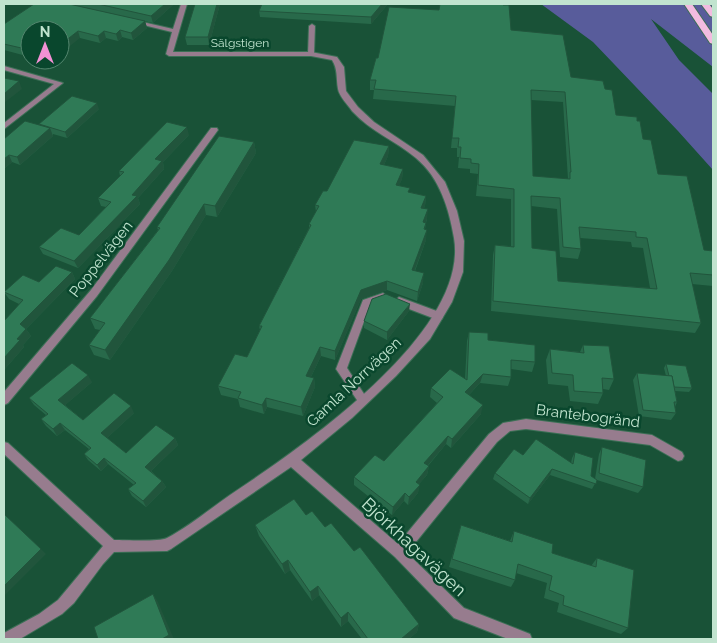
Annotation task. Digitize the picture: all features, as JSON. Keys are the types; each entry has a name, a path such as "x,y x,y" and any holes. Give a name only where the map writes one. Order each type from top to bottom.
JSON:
{"highway":[{"path":"688,4 713,40"},
{"path":"705,4 713,14"}],"street":[{"name":"Sälgstigen","path":"184,4 170,54 311,54 335,58"},
{"path":"129,20 175,31"},
{"path":"311,54 312,26"},
{"name":"Gamla Norrvägen","path":"112,546 167,545 292,460 392,373 426,336 447,302 458,272 459,241 453,211 441,182 420,157 371,124 355,109 342,90 340,67 335,58"},
{"path":"4,68 59,83 4,127"},
{"name":"Poppelvägen","path":"4,400 94,293 214,130"},
{"path":"363,400 341,369 366,304 386,296 438,316"},
{"name":"Brantebogränd","path":"399,553 493,438 507,426 526,424 652,440 678,456"},
{"path":"4,447 112,546 95,562 81,586 62,606 7,639"},
{"name":"Björkhagavägen","path":"292,460 399,553 459,613 525,639"}],"shaded area":[{"path":"541,4 713,4 713,67 651,19 679,60 713,94 713,170 593,42"}],"building":[{"path":"34,4 69,4 145,21 131,33 120,30 116,34 104,31 98,36 78,31 70,37 70,20 20,20 20,48 4,44 4,24"},
{"path":"98,4 165,4 151,16"},
{"path":"195,4 217,4 208,37 185,37"},
{"path":"262,4 382,4 371,17 259,11"},
{"path":"440,4 509,5 511,30 563,35 571,77 603,81 605,89 612,90 616,115 637,117 637,121 640,121 643,139 651,140 658,174 687,176 704,250 713,251 713,275 690,273 701,323 493,301 495,245 514,247 514,189 478,185 479,164 471,163 471,159 460,158 461,147 458,147 459,138 452,138 456,96 374,89 376,80 370,80 376,58 378,58 389,7 439,10","holes":["531,90 565,92 570,179 533,176","531,196 560,198 563,247 581,249 579,227 636,232 636,237 647,238 657,289 558,281 556,251 532,248"]},
{"path":"4,78 19,81 4,94"},
{"path":"72,96 97,103 65,132 39,124"},
{"path":"25,121 50,128 17,157 9,155 4,159 4,139"},
{"path":"167,122 187,127 155,159 162,161 132,195 137,196 74,261 39,247 61,228 79,235 111,202 98,198 124,172 119,171"},
{"path":"219,136 254,142 215,206 204,204 169,260 105,350 89,345 105,323 90,318 160,228 157,227"},
{"path":"354,140 389,146 380,164 403,169 396,185 410,188 408,192 426,196 421,208 428,209 423,222 426,223 424,229 427,230 412,270 424,273 418,292 387,281 361,290 335,351 320,347 306,376 314,378 301,407 266,398 262,405 238,398 241,392 218,386 235,354 247,357 262,326 259,326 311,225 309,224 319,206 315,205 323,191 327,191"},
{"path":"56,266 72,272 20,324 26,329 17,339 20,340 4,358 4,321 23,300 4,292 23,275 39,282"},
{"path":"386,294 410,304 387,332 364,321 372,299"},
{"path":"469,332 488,333 488,340 535,345 535,362 511,360 511,377 483,374 465,392 483,405 452,439 448,436 424,463 429,466 416,482 420,485 409,497 405,493 393,507 354,477 375,455 384,461 443,397 431,388 450,369 467,380"},
{"path":"583,345 609,346 614,379 602,378 603,393 574,391 573,375 552,373 550,349 584,353"},
{"path":"72,363 88,375 58,400 83,420 114,393 131,406 101,433 126,453 156,425 175,438 145,467 162,481 143,501 128,489 136,483 104,458 97,465 84,454 91,448 60,423 53,429 41,419 48,414 29,398"},
{"path":"666,364 686,366 692,388 674,387 672,376 669,376"},
{"path":"637,373 672,376 677,402 674,402 676,413 643,410"},
{"path":"536,439 573,464 575,452 593,458 591,476 597,480 596,484 552,469 530,498 495,473 514,449 523,455"},
{"path":"602,447 646,460 643,487 599,473"},
{"path":"294,499 306,515 312,511 325,527 331,523 354,551 360,547 419,624 401,639 368,639 348,612 341,618 318,586 310,592 288,560 282,564 255,525"},
{"path":"4,514 41,549 4,586"},
{"path":"461,525 512,542 514,531 553,544 552,553 596,567 597,558 634,570 628,628 563,605 564,596 549,590 552,576 518,564 515,580 452,559"},
{"path":"153,594 169,635 162,639 98,639 94,627"}]}
